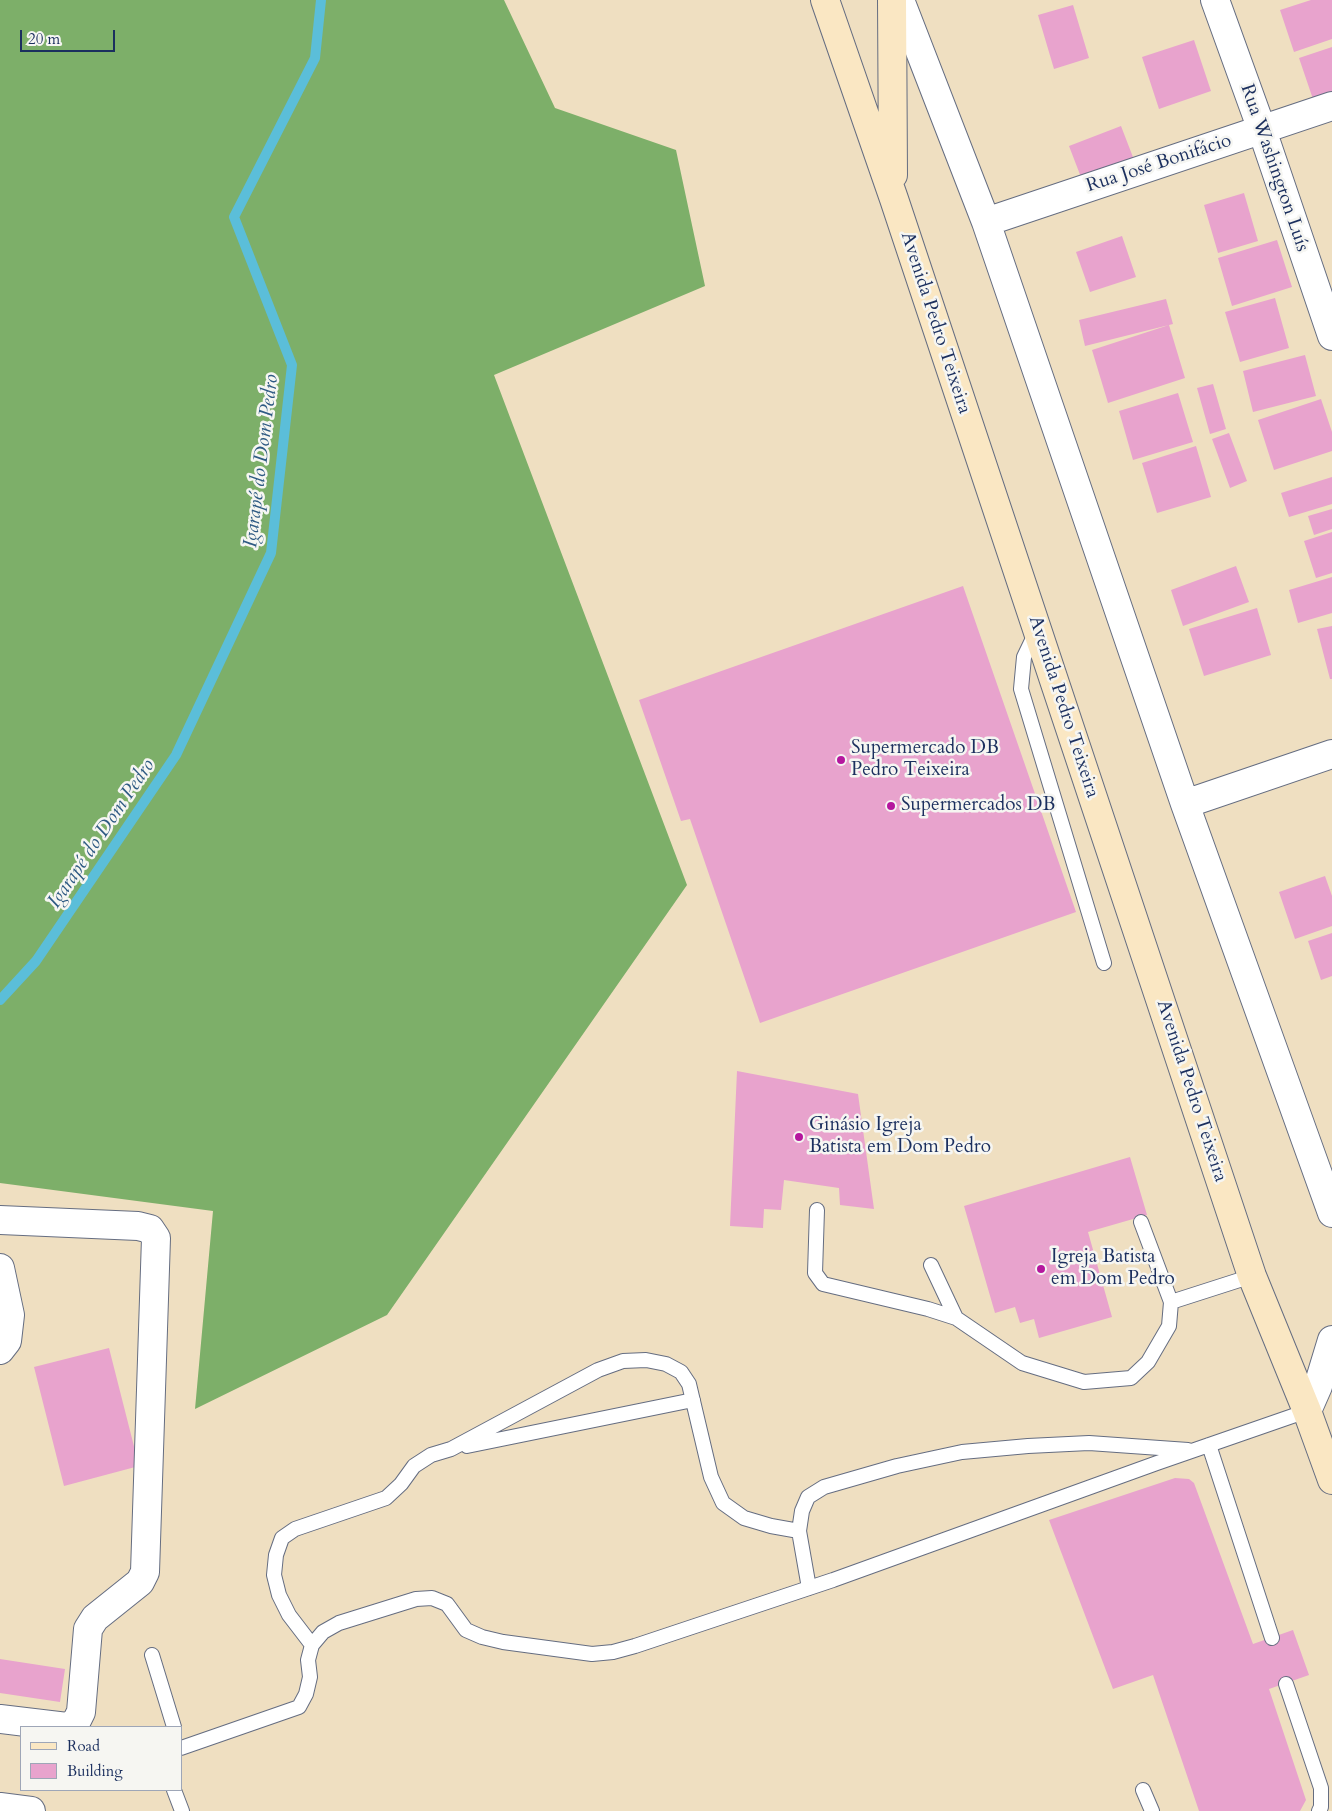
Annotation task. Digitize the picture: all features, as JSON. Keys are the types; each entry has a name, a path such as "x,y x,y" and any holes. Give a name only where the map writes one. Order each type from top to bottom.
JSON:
{"street":[{"name":"Avenida Pedro Teixeira","path":"825,0 894,199 1252,1276 1320,1407 1332,1480"},
{"path":"892,0 894,199"},
{"path":"900,0 986,222 1185,804 1332,1213"},
{"name":"Rua Washington Luís","path":"1215,0 1262,130 1332,336"},
{"name":"Rua José Bonifácio","path":"986,222 1332,106"},
{"path":"1185,804 1332,754"},
{"path":"0,1220 138,1226 150,1229 156,1238 145,1572 140,1582 95,1618 88,1629 80,1712 76,1722 69,1726"},
{"path":"0,1268 10,1315 7,1341 0,1350"},
{"path":"1320,1407 1318,1386 1332,1340"},
{"path":"0,1718 60,1726"},
{"path":"0,1807 31,1811"}],"lane":[{"path":"1037,630 1024,657 1021,689 1104,963"},
{"path":"817,1210 815,1274 823,1284 928,1309 956,1318 1022,1363 1084,1382 1131,1378 1148,1362 1169,1326 1171,1302 1141,1222"},
{"path":"932,1265 956,1318"},
{"path":"1171,1302 1252,1276"},
{"path":"451,1449 598,1370 623,1361 646,1360 666,1364 681,1372 689,1384 711,1477 723,1503 744,1518 770,1526 799,1531"},
{"path":"312,1645 289,1616 279,1595 274,1575 276,1555 282,1538 295,1529 386,1498 401,1484 414,1466 431,1454 693,1400"},
{"path":"182,1748 299,1708 306,1694 310,1677 308,1660 312,1645 323,1632 339,1623 416,1599 432,1598 447,1604 466,1630 482,1637 503,1642 592,1654 613,1652 809,1588 1194,1450 1320,1407"},
{"path":"809,1588 799,1531 802,1511 808,1497 824,1487 896,1466 962,1452 1089,1443 1194,1450"},
{"path":"1209,1445 1272,1638"},
{"path":"152,1655 174,1726"},
{"path":"1286,1684 1321,1788 1320,1811"},
{"path":"1144,1790 1152,1811"},
{"path":"174,1791 182,1811"}],"green space":[{"path":"0,0 504,0 555,108 676,150 705,286 494,375 687,885 387,1315 195,1409 213,1211 0,1183"}],"building":[{"path":"1311,0 1332,0 1332,39 1294,52 1280,10"},
{"path":"1073,5 1089,58 1054,69 1038,15"},
{"path":"1194,40 1211,91 1159,109 1142,57"},
{"path":"1332,47 1332,103 1316,108 1299,58"},
{"path":"1121,126 1136,165 1084,185 1069,146"},
{"path":"1244,193 1258,241 1218,253 1204,205"},
{"path":"1122,236 1136,277 1090,292 1076,252"},
{"path":"1277,240 1292,287 1232,306 1218,258"},
{"path":"1275,298 1289,348 1240,362 1225,312"},
{"path":"1166,299 1173,324 1085,346 1079,320"},
{"path":"1169,325 1185,378 1108,403 1092,350"},
{"path":"1305,355 1316,396 1253,412 1243,371"},
{"path":"1213,384 1226,429 1210,434 1197,388"},
{"path":"1178,393 1193,442 1133,460 1119,411"},
{"path":"1321,399 1332,432 1332,451 1274,470 1258,420"},
{"path":"1229,433 1247,481 1230,488 1212,439"},
{"path":"1196,446 1211,497 1157,513 1142,463"},
{"path":"1332,477 1332,504 1289,517 1281,493"},
{"path":"1332,509 1332,529 1314,535 1308,516"},
{"path":"1332,532 1332,573 1316,578 1304,541"},
{"path":"1236,566 1249,602 1183,626 1171,590"},
{"path":"1332,577 1332,613 1298,623 1289,590"},
{"name":"Supermercado DB Pedro Teixeira","path":"963,586 1076,912 760,1023 690,819 681,821 639,700"},
{"path":"1257,608 1271,655 1204,676 1189,629"},
{"path":"1332,626 1332,679 1330,679 1317,629"},
{"path":"1325,876 1332,896 1332,926 1295,939 1279,892"},
{"path":"1332,933 1332,976 1321,980 1308,941"},
{"name":"Ginásio Igreja Batista em Dom Pedro","path":"737,1071 858,1094 874,1209 840,1205 839,1188 784,1180 781,1210 764,1209 763,1228 730,1226"},
{"name":"Igreja Batista em Dom Pedro","path":"1130,1157 1147,1215 1088,1232 1112,1317 1039,1338 1034,1319 1020,1323 1015,1307 995,1313 964,1206"},
{"path":"109,1348 139,1466 64,1486 34,1367"},
{"path":"1175,1478 1189,1479 1194,1483 1253,1644 1293,1630 1309,1675 1269,1689 1306,1800 1300,1811 1199,1811 1153,1675 1113,1689 1049,1520"},
{"path":"0,1659 65,1669 60,1702 0,1693"}],"waterway":[{"name":"Igarapé do Dom Pedro","path":"0,1000 36,961 176,755 271,553 292,365 234,217 315,58 321,0"}],"place":[{"name":"Supermercado DB Pedro Teixeira","path":"841,760"},
{"name":"Supermercados DB","path":"891,806"},
{"name":"Ginásio Igreja Batista em Dom Pedro","path":"799,1137"},
{"name":"Igreja Batista em Dom Pedro","path":"1041,1269"}]}
